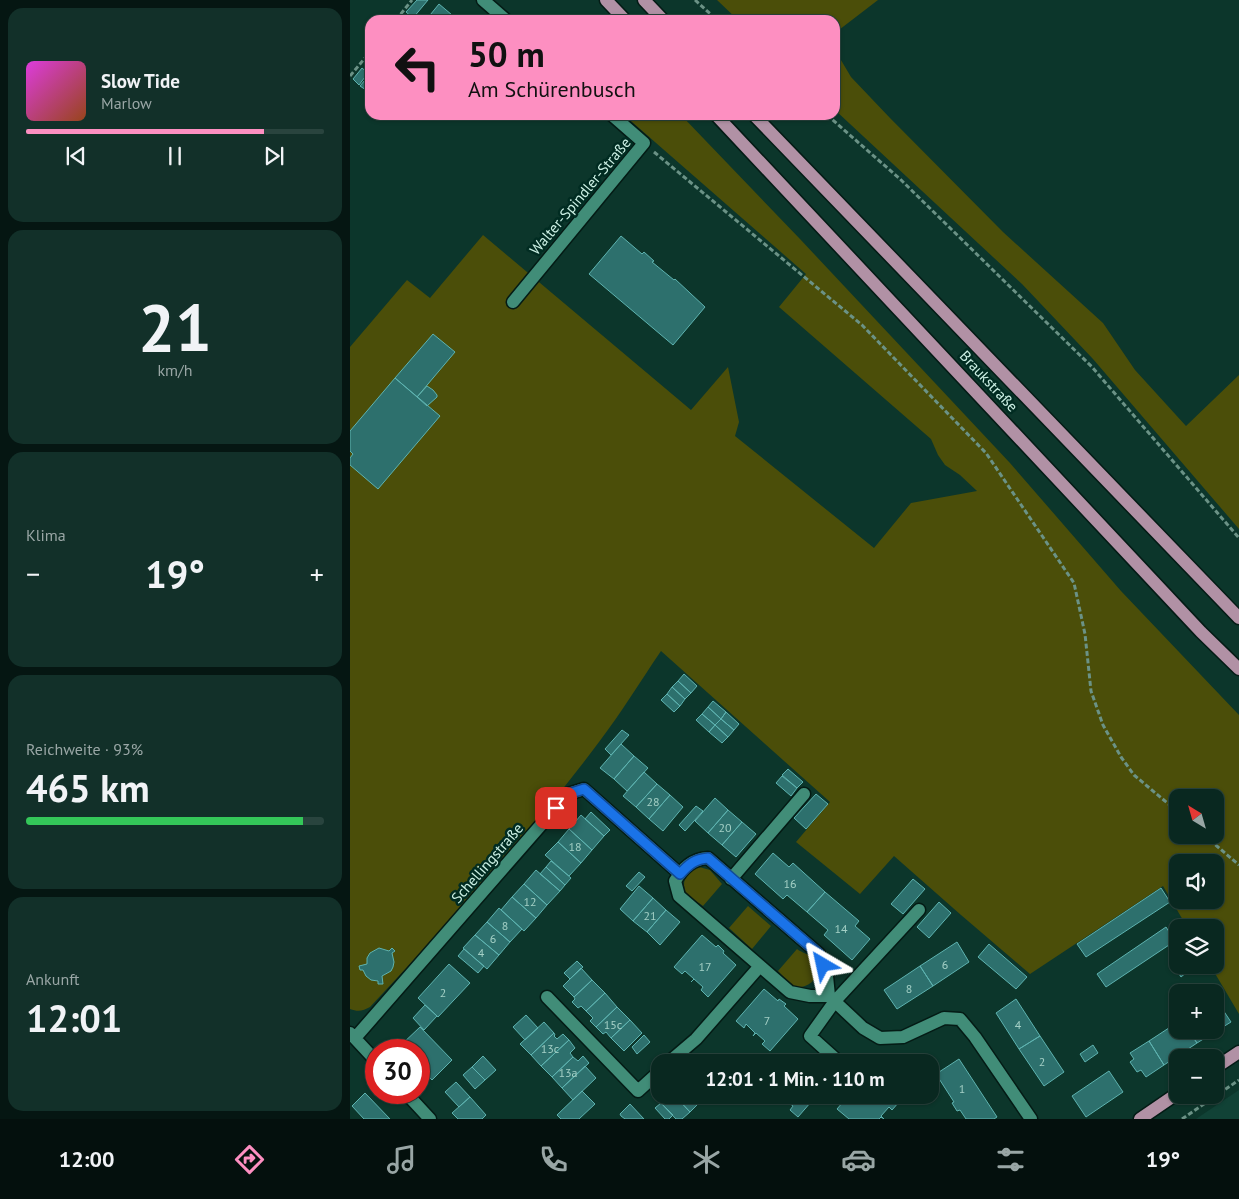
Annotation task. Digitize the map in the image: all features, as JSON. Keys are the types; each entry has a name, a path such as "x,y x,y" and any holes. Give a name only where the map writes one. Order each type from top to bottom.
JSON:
{"main road":[{"path":"606,0 620,15"},
{"path":"644,0 658,15"},
{"name":"Braukstraße","path":"721,120 1201,632 1239,669"},
{"name":"Braukstraße","path":"759,120 1239,618"},
{"path":"1224,1062 1239,1052"},
{"path":"1140,1119 1169,1099"}],"street":[{"path":"483,0 500,15"},
{"name":"Walter-Spindler-Straße","path":"513,302 644,143 618,120"},
{"name":"Schellingstraße","path":"352,1036 568,794 584,789 680,874"},
{"path":"731,879 804,794"},
{"path":"832,998 790,992 679,896 675,881 680,874 690,863 698,859 708,858 819,954 832,998 862,1028 880,1038 903,1037 944,1018 960,1019 975,1037 1031,1119"},
{"path":"830,1054 810,1036 832,998 919,910"},
{"path":"678,1054 696,1039 760,966"},
{"path":"547,997 638,1091 651,1079"},
{"path":"352,1036 365,1050"},
{"path":"416,1104 430,1119"}],"path":[{"path":"400,15 412,0"},
{"path":"695,0 712,15"},
{"path":"350,76 365,58"},
{"path":"833,120 900,179 1092,367 1239,538"},
{"path":"644,143 862,325 986,453 1074,583 1085,634 1091,691 1103,726 1120,758 1134,775 1169,804"},
{"path":"1214,844 1239,865"},
{"path":"1182,1119 1239,1080"}],"shaded area":[{"path":"717,0 878,0 840,29 840,15 733,15"},
{"path":"840,58 851,77 1003,232 1103,323 1135,370 1186,426 1239,375 1239,529 1093,359 1022,284 840,115"},
{"path":"630,120 686,120 1010,463 1121,591 1239,715 1239,1014 1224,989 1224,984 1221,984 1215,974 1224,974 1224,919 1182,919 1176,909 1224,909 1224,854 1169,854 1169,896 1163,886 1030,974 894,856 860,894 796,842 830,802 661,651 599,742 545,811 488,878 370,1007 360,1011 350,1009 350,347 407,280 430,298 483,235 691,410 728,367 739,422 735,436 874,548 911,503 977,491 960,475 945,465 931,439 779,307 806,274"},
{"path":"699,867 710,870 722,884 703,906 689,897 684,888 687,875 690,871"},
{"path":"748,906 771,926 752,949 729,928"},
{"path":"797,949 814,960 817,971 813,981 809,984 793,987 778,971"},
{"path":"1239,1090 1239,1119 1196,1119 1218,1104 1224,1104 1224,1100"}],"building":[{"path":"417,0 428,0 416,15 410,15 406,12"},
{"path":"439,4 452,15 430,15"},
{"path":"362,68 365,70 365,77 359,85 353,79"},
{"path":"365,80 365,89 360,86"},
{"path":"621,236 642,254 644,252 654,261 652,262 675,279 705,307 673,345 589,274"},
{"path":"433,334 455,352 417,397 395,378"},
{"path":"395,378 440,416 378,489 350,465 350,458 353,454 350,451 350,431"},
{"path":"427,386 433,390 437,397 427,406 417,397"},
{"path":"684,674 697,686 691,693 678,681"},
{"path":"678,681 691,693 685,699 672,687"},
{"path":"672,687 685,699 680,706 667,694"},
{"path":"667,694 680,706 674,712 661,700"},
{"path":"713,701 726,712 721,719 708,707"},
{"path":"708,707 721,719 715,725 702,714"},
{"path":"726,712 739,724 734,730 721,719"},
{"path":"702,714 715,725 709,732 696,720"},
{"path":"721,719 734,730 728,737 715,725"},
{"path":"715,725 728,737 722,743 709,732"},
{"path":"622,730 629,735 611,755 605,749"},
{"path":"621,744 634,756 614,779 600,768"},
{"path":"634,756 648,768 627,791 614,779"},
{"path":"788,769 803,782 797,788 782,775"},
{"path":"644,772 657,784 636,807 623,796"},
{"path":"782,776 797,788 791,796 776,783"},
{"path":"657,784 670,795 649,819 636,807"},
{"path":"816,794 828,804 806,829 794,818"},
{"path":"670,795 683,807 663,831 649,819"},
{"path":"715,798 728,810 708,833 695,821"},
{"path":"696,806 703,811 685,831 679,825"},
{"path":"728,810 742,822 722,845 708,833"},
{"path":"591,812 610,830 604,836 585,819"},
{"path":"581,815 604,836 592,850 569,829"},
{"path":"742,822 756,834 736,857 722,845"},
{"path":"569,829 592,850 581,863 558,842"},
{"path":"558,842 581,863 569,876 545,855"},
{"path":"773,853 789,867 793,863 825,892 807,912 787,895 783,899 755,874"},
{"path":"551,861 571,878 565,885 546,867"},
{"path":"546,867 565,885 560,891 540,874"},
{"path":"536,870 560,891 547,905 524,884"},
{"path":"639,872 645,877 632,891 626,886"},
{"path":"913,879 925,889 903,914 891,904"},
{"path":"524,884 547,905 536,918 512,897"},
{"path":"639,886 653,898 633,921 620,909"},
{"path":"1161,888 1169,900 1169,903 1086,957 1077,944"},
{"path":"825,892 859,921 855,926 870,939 852,960 824,935 828,930 807,912"},
{"path":"512,897 536,918 524,931 501,910"},
{"path":"653,898 666,910 647,932 633,921"},
{"path":"939,902 951,913 929,938 917,927"},
{"path":"499,908 522,929 510,942 487,922"},
{"path":"666,910 680,922 660,945 647,932"},
{"path":"487,922 510,942 499,955 475,935"},
{"path":"1166,927 1169,932 1169,945 1106,987 1097,974"},
{"path":"475,935 499,955 487,969 463,948"},
{"path":"702,935 716,947 718,945 724,951 723,953 736,965 708,997 701,990 703,987 685,971 682,974 674,967"},
{"path":"957,942 969,962 933,986 920,966"},
{"path":"989,944 1027,977 1016,989 978,957"},
{"path":"379,948 389,951 392,948 395,951 392,953 394,962 391,971 382,976 383,984 378,984 378,981 371,980 363,970 360,970 359,966 367,964 367,958 370,953"},
{"path":"464,949 484,966 478,973 458,956"},
{"path":"577,961 583,967 570,979 564,973"},
{"path":"449,964 470,983 438,1017 418,998"},
{"path":"920,966 933,986 897,1009 884,990"},
{"path":"581,968 592,980 574,997 563,986"},
{"path":"592,980 605,993 586,1011 581,1006 578,1008 572,1002 575,999 574,997"},
{"path":"764,989 778,1001 779,999 786,1004 784,1006 798,1019 770,1051 762,1044 765,1041 756,1033 753,1036 755,1033 746,1024 744,1028 736,1021"},
{"path":"605,993 617,1007 596,1027 590,1021 593,1018 586,1011"},
{"path":"1016,999 1040,1036 1019,1049 996,1013"},
{"path":"425,1005 437,1016 424,1030 413,1018"},
{"path":"617,1007 630,1020 611,1038 606,1032 603,1034 596,1027"},
{"path":"1224,1012 1231,1022 1224,1026"},
{"path":"526,1015 538,1028 525,1040 513,1027"},
{"path":"630,1020 642,1033 624,1051 611,1038"},
{"path":"544,1022 554,1033 531,1055 520,1044"},
{"path":"420,1027 452,1060 432,1080 430,1078 430,1039 407,1039"},
{"path":"1169,1028 1169,1039 1194,1039 1197,1043 1188,1049 1169,1049 1169,1062 1164,1065 1149,1041"},
{"path":"554,1033 557,1039 563,1034 569,1040 541,1066 531,1055"},
{"path":"644,1035 650,1042 637,1054 632,1047"},
{"path":"1040,1036 1064,1072 1044,1086 1019,1049"},
{"path":"1194,1039 1203,1039 1197,1043"},
{"path":"569,1040 575,1048 570,1053 573,1057 552,1077 541,1066"},
{"path":"1149,1041 1164,1065 1146,1077 1141,1070 1137,1072 1130,1062 1134,1059 1130,1053"},
{"path":"1093,1045 1098,1053 1085,1062 1080,1054"},
{"path":"483,1056 496,1070 485,1080 472,1067"},
{"path":"583,1056 589,1063 562,1088 552,1077 573,1057 578,1061"},
{"path":"959,1059 997,1117 994,1119 966,1119 960,1110 957,1111 952,1103 954,1102 939,1079 939,1072"},
{"path":"585,1066 596,1078 573,1100 562,1088"},
{"path":"472,1067 485,1080 475,1089 463,1075"},
{"path":"1109,1071 1123,1092 1086,1117 1072,1096"},
{"path":"456,1082 470,1097 459,1107 445,1092"},
{"path":"582,1091 595,1104 579,1119 561,1119 557,1115"},
{"path":"365,1093 365,1104 376,1104 390,1119 364,1119 352,1106"},
{"path":"470,1097 486,1115 482,1119 458,1119 452,1113"},
{"path":"630,1104 644,1119 625,1119 621,1116 620,1114"},
{"path":"662,1104 682,1104 690,1112 682,1119 676,1119"},
{"path":"662,1104 673,1115 669,1119 665,1119 655,1108"},
{"path":"682,1104 698,1104 690,1112"},
{"path":"790,1104 809,1104 798,1117 790,1110 793,1106"},
{"path":"841,1104 897,1104 892,1110 889,1107 881,1116 884,1119 881,1117 879,1119 849,1119 837,1109"}],"route":[{"path":"556,808 568,794 584,789 680,874 690,863 698,859 708,858 819,954 823,965"}]}
